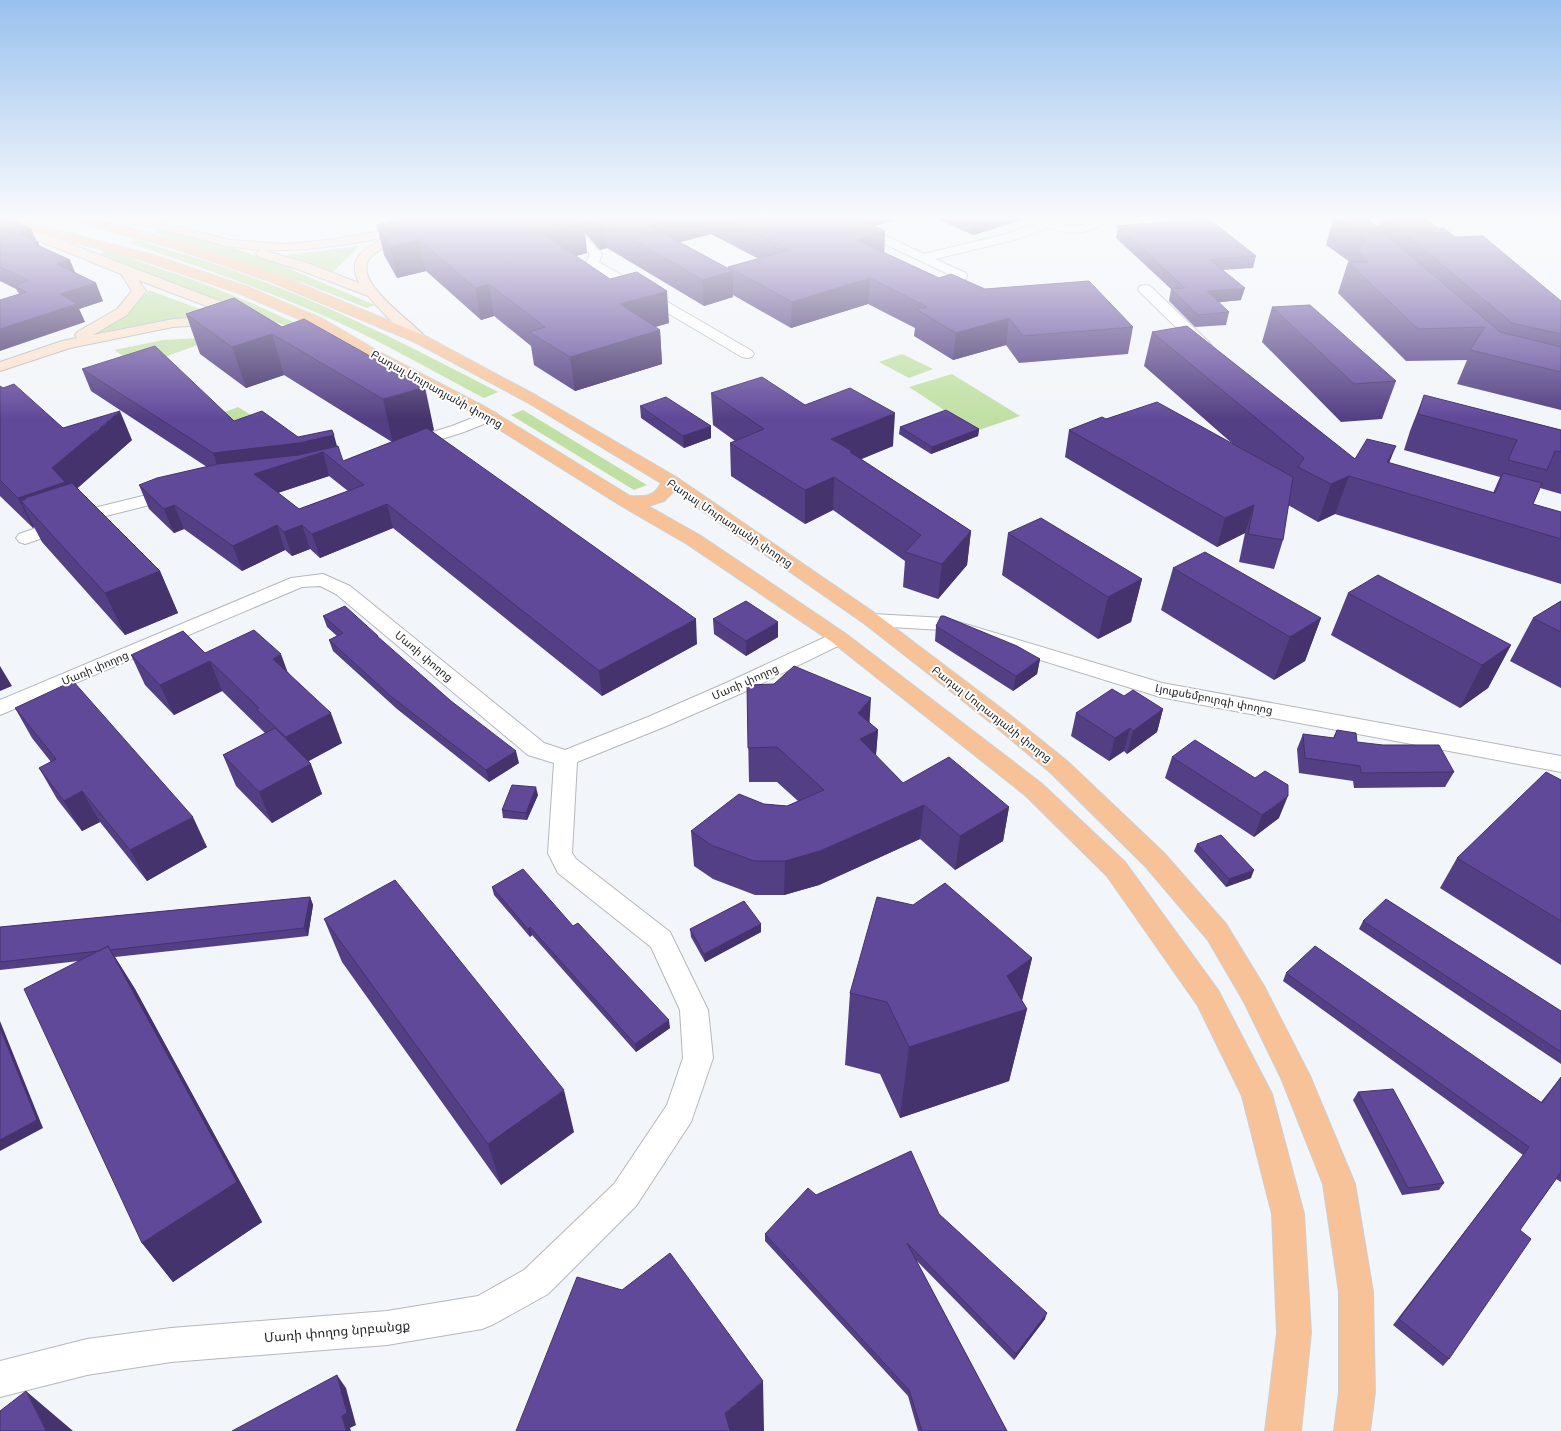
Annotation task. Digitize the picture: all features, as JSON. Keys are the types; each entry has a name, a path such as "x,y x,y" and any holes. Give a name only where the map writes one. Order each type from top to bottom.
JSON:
{"main road":[{"path":"67,344 122,312 139,291 136,286"},
{"path":"0,367 67,344 173,322 208,320 256,323 163,286"},
{"name":"Բադալ Մուրադյանի փողոց","path":"231,286 318,322 378,357 498,407 626,502 694,540 839,638 1033,789 1116,869 1208,998 1257,1094 1288,1214 1294,1333 1282,1431"},
{"name":"Բադալ Մուրադյանի փողոց","path":"293,286 420,339 532,399 670,482 872,620 998,716 1059,767 1155,860 1217,932 1254,994 1295,1076 1339,1184 1356,1292 1357,1392 1352,1431"},
{"path":"353,286 372,293"},
{"path":"367,286 372,293 420,339"},
{"path":"327,344 378,357"},
{"path":"498,407 532,399"},
{"path":"626,502 643,502 658,498 667,490 670,482"}],"street":[{"path":"631,286 747,354"},
{"path":"1145,288 1198,341 1219,356"},
{"path":"392,450 458,429 498,407"},
{"path":"24,538 100,512 189,490"},
{"name":"Մառի փողոց","path":"0,708 298,582 323,580 343,590 536,749 566,758 656,722 741,685 839,638"},
{"name":"Լյուքսեմբուրգի փողոց","path":"872,620 945,624 1160,690 1561,764"},
{"name":"Մառի փողոց նրբանցք","path":"0,1379 87,1357 171,1344 387,1328 482,1312 536,1282 625,1195 680,1112 698,1058 694,1010 661,940 567,866 560,853 566,758"}],"green space":[{"path":"178,286 209,286 247,301 302,326 297,328 270,321"},
{"path":"249,286 273,286 326,307 384,334 498,392 484,398 352,329"},
{"path":"310,286 330,286 375,305 367,308"},
{"path":"149,290 213,314 159,321 94,334 129,311"},
{"path":"220,337 139,366 114,350 163,340"},
{"path":"902,354 933,369 909,378 879,362"},
{"path":"952,374 1020,416 976,431 909,387"},
{"path":"238,407 274,429 206,419"},
{"path":"523,410 647,485 634,490 511,415"}],"building":[{"path":"15,286 87,286 60,294 77,304 0,329 0,300 26,292"},
{"path":"472,286 483,286 475,288"},
{"path":"491,286 659,286 667,291 620,304 660,330 570,357 529,332 545,327"},
{"path":"762,286 845,286 792,302"},
{"path":"885,286 978,286 985,289 1027,286 1094,286 1133,327 1023,336 1009,318 956,333 916,309 927,307"},
{"path":"1183,286 1242,286 1245,288 1207,291 1229,312 1198,315 1171,289 1185,288"},
{"path":"1373,286 1446,286 1500,332 1561,347 1561,372 1470,350 1485,327 1418,329"},
{"path":"1467,286 1543,286 1561,301 1561,334 1512,323"},
{"path":"234,298 282,327 304,319 425,387 383,399 272,334 232,347 186,314"},
{"path":"1310,305 1396,381 1354,384 1272,307"},
{"path":"1187,326 1355,459 1367,439 1396,446 1387,462 1495,493 1503,473 1542,483 1533,504 1561,512 1561,539 1349,476 1331,484 1298,467 1304,458 1152,332"},
{"path":"155,346 234,421 262,411 298,437 332,430 334,435 299,443 213,453 82,369"},
{"path":"762,377 805,405 850,388 895,413 831,439 852,451 850,452 971,531 942,564 905,552 921,535 834,477 805,490 730,443 764,429 711,393"},
{"path":"14,384 63,428 120,411 52,468 65,482 18,498 0,480 0,386 3,388"},
{"path":"1424,395 1561,430 1561,452 1555,451 1547,470 1508,460 1517,440 1418,414"},
{"path":"666,397 711,426 683,436 640,406"},
{"path":"1157,402 1293,477 1283,540 1248,534 1254,505 1225,518 1069,430 1102,417 1106,419"},
{"path":"946,410 979,429 932,447 900,427"},
{"path":"427,428 696,619 599,671 387,504 312,534 302,525 284,532 277,525 233,546 174,505 164,509 139,485 157,478 218,464 299,455 338,446 343,461","holes":["323,452 364,485 299,509 254,474"]},
{"path":"72,483 160,571 105,593 21,501 26,499 25,498"},
{"path":"1041,518 1142,579 1108,597 1008,533"},
{"path":"1205,552 1321,618 1290,637 1173,568"},
{"path":"1378,575 1511,645 1482,665 1348,593"},
{"path":"746,601 778,622 746,641 713,619"},
{"path":"1561,601 1561,632 1533,618"},
{"path":"345,606 451,701 516,751 486,770 393,698 329,640 343,633 323,616"},
{"path":"941,616 1017,646 1040,659 1016,676 936,626"},
{"path":"254,630 281,654 273,659 331,713 286,737 256,709 259,708 210,661 160,685 131,655 183,631 205,653"},
{"path":"794,666 871,698 858,713 878,730 860,739 903,783 949,757 1009,807 960,836 924,805 820,851 785,861 754,861 711,845 691,831 739,794 764,804 787,806 824,790 777,747 748,748 747,685 774,684"},
{"path":"73,681 193,817 130,850 82,791 64,801 39,768 56,759 15,708"},
{"path":"1112,689 1124,696 1133,690 1163,709 1133,731 1130,728 1115,738 1076,713"},
{"path":"275,728 311,764 259,792 223,755"},
{"path":"1337,730 1356,733 1357,742 1383,745 1439,745 1454,772 1361,773 1360,766 1305,758 1303,734 1334,738"},
{"path":"1195,740 1255,778 1265,771 1288,785 1288,796 1262,815 1172,757"},
{"path":"1546,772 1561,780 1561,921 1457,858"},
{"path":"512,785 536,787 526,813 502,810"},
{"path":"1221,835 1254,870 1229,879 1197,844"},
{"path":"523,869 573,926 578,923 669,1020 635,1044 530,927 528,929 492,887"},
{"path":"395,880 564,1090 488,1144 324,919"},
{"path":"945,883 1032,958 1007,976 1027,1009 909,1047 887,1002 850,993 877,897 913,905"},
{"path":"310,897 304,928 110,950 108,946 99,951 0,962 0,927"},
{"path":"1386,899 1561,1011 1561,1052 1363,921"},
{"path":"744,901 761,924 704,954 690,929"},
{"path":"108,946 237,1182 142,1243 24,989"},
{"path":"1315,946 1542,1103 1561,1077 1561,1172 1520,1230 1531,1239 1449,1359 1399,1319 1529,1147 1286,973"},
{"path":"0,1028 37,1120 0,1140"},
{"path":"1393,1089 1444,1183 1408,1188 1358,1092"},
{"path":"911,1151 939,1214 1047,1313 1016,1354 907,1243 1007,1431 922,1431 909,1390 765,1234 808,1188 816,1195"},
{"path":"670,1253 763,1381 725,1413 730,1431 516,1431 577,1277 622,1290"},
{"path":"337,1375 347,1413 342,1416 346,1431 232,1431"},
{"path":"26,1391 46,1431 0,1431 0,1411"}]}
